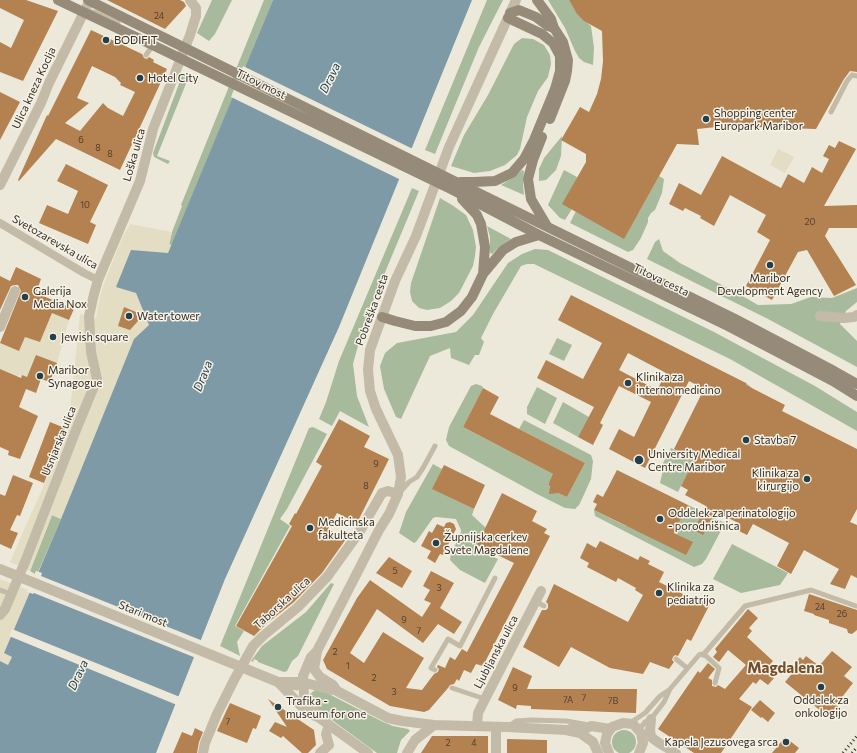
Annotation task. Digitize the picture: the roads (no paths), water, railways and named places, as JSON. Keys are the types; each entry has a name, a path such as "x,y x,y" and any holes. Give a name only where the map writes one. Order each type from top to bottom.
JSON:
{"main road":[{"name":"Titov most","path":"58,0 454,186"},
{"name":"Titov most","path":"89,0 454,186"},
{"path":"538,0 551,19 554,28 563,42 568,60 568,70 565,81 533,160 528,179 531,199 547,226"},
{"path":"509,15 519,10 536,17 548,26 554,28"},
{"path":"382,317 395,322 415,326 431,326 446,322 461,311 472,297 482,274 485,247 481,224 477,215 454,186 474,182 494,181 512,173 524,159 534,140 555,88 560,71 560,56 553,43 542,34 509,15"},
{"name":"Titova cesta","path":"454,186 547,226 735,319 857,384"},
{"name":"Titova cesta","path":"454,186 538,235 728,326 833,381 857,396"},
{"path":"482,274 503,250 516,242 538,235"}],"street":[{"name":"Ulica kneza Koclja","path":"0,186 84,14 89,0"},
{"name":"Loška ulica","path":"98,280 140,181 153,129 190,35 196,16 196,8 190,0"},
{"name":"Pobreška cesta","path":"317,651 379,530 389,514 398,494 401,477 398,455 370,391 368,370 370,350 395,281 416,236 455,134 516,0"},
{"name":"Svetozarevska ulica","path":"0,223 98,280"},
{"name":"Usnjarska ulica","path":"0,615 5,609 12,594 97,379 91,352 89,316 98,280"},
{"path":"0,327 15,291"},
{"path":"820,316 844,318 854,317 857,315"},
{"name":"Taborska ulica","path":"203,753 217,714 234,680 254,646 327,577 360,531 382,493 388,490 398,494"},
{"name":"Stari most","path":"0,569 278,682"},
{"name":"Ljubljanska ulica","path":"477,726 478,713 484,699 540,604 541,590"},
{"path":"317,651 314,669 337,691"},
{"path":"317,651 308,662 302,682 304,696 318,717"},
{"path":"278,682 302,682 337,691 388,718 402,722 496,727 507,726 566,730 580,733 588,738 596,747 598,753"},
{"path":"278,682 308,713 318,717 368,753"},
{"path":"651,719 651,736 659,743 676,753"},
{"path":"609,753 605,743 610,729 619,723 629,723 664,753"},
{"path":"407,753 415,740 434,724"},
{"path":"320,753 329,745 326,734 329,725"},
{"path":"566,730 572,728 587,728 591,726 610,729"},
{"path":"496,727 496,753"},
{"path":"639,753 642,748 641,734"}],"lane":[{"path":"84,14 92,11 96,12 183,54"},
{"path":"146,56 156,41"},
{"path":"831,112 847,81 852,75 857,76"},
{"path":"398,494 420,472 435,446"},
{"path":"436,670 431,668 448,639 460,646 495,578"},
{"path":"0,590 12,594"},
{"path":"641,734 645,722 651,719 664,702 670,689 699,654 703,654 744,606 812,590 856,606"},
{"path":"703,654 719,669 716,683"},
{"path":"676,659 687,668"},
{"path":"302,682 314,665"},
{"path":"452,688 484,699"},
{"path":"629,723 640,717 660,696 670,689"},
{"path":"507,726 516,721 531,720 571,721 586,723 591,726"}],"water":[{"name":"Drava","path":"273,0 472,0 339,327 225,579 156,753 0,753 0,661 8,665 12,657 4,653 61,519 134,339 149,325 136,293 116,287 131,250 168,253"}],"railway":[{"path":"843,753 857,736"},
{"path":"852,753 857,747"}],"place":[{"name":"BODIFIT","path":"106,40"},
{"name":"Hotel City","path":"140,78"},
{"name":"Shopping center Europark Maribor","path":"706,119"},
{"name":"Maribor Development Agency","path":"770,265"},
{"name":"Galerija Media Nox","path":"25,297"},
{"name":"Water tower","path":"129,316"},
{"name":"Jewish square","path":"53,337"},
{"name":"Maribor Synagogue","path":"40,376"},
{"name":"Klinika za interno medicino","path":"628,383"},
{"name":"Stavba 7","path":"746,440"},
{"name":"University Medical Centre Maribor","path":"639,460"},
{"name":"Klinika za kirurgijo","path":"807,479"},
{"name":"Oddelek za perinatologijo - porodnišnica","path":"660,519"},
{"name":"Medicinska fakulteta","path":"310,528"},
{"name":"Župnijska cerkev Svete Magdalene","path":"436,543"},
{"name":"Klinika za pediatrijo","path":"659,593"},
{"name":"Oddelek za onkologijo","path":"821,687"},
{"name":"Trafika - museum for one","path":"278,707"},
{"name":"Kapela Jezusovega srca","path":"786,742"}],"district":[{"name":"Magdalena","path":"785,668"}]}
